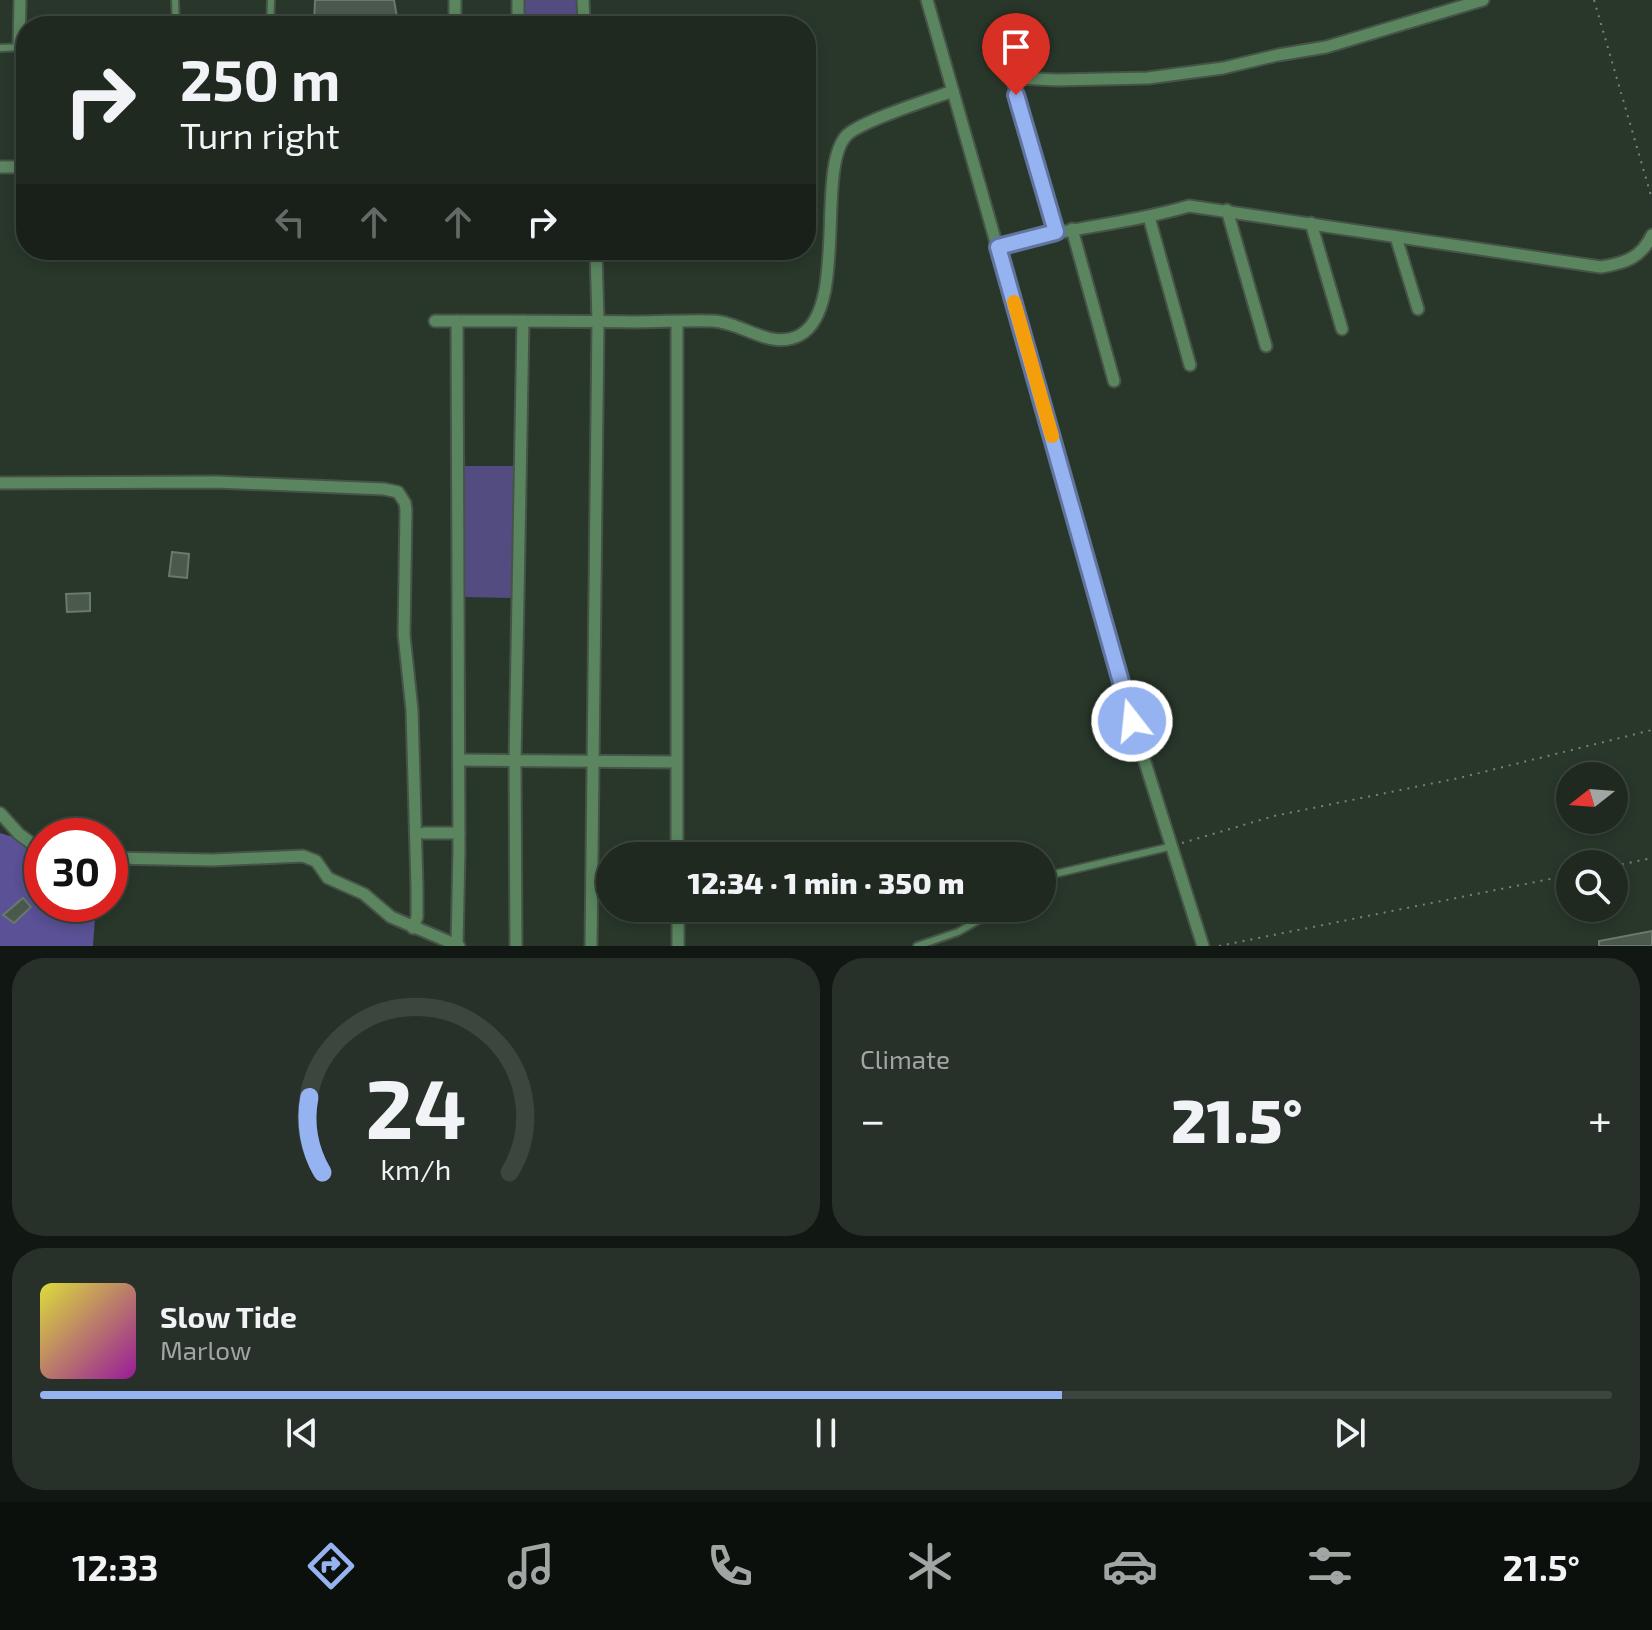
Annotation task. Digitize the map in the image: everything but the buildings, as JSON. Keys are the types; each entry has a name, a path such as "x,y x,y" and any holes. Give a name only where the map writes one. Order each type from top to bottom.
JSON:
{"street":[{"path":"927,0 1132,721 1203,946"},
{"path":"1056,232 1016,95 1013,81 1017,78 1148,78 1223,68 1341,43 1483,0"},
{"path":"435,321 717,321 780,341 802,334 815,322 821,306 830,248 837,158 843,139 851,131 953,91"},
{"path":"998,247 1056,232 1149,217 1189,206 1601,267 1636,257 1646,248 1652,235"},
{"path":"1227,210 1266,346"},
{"path":"1149,217 1190,365"},
{"path":"1311,223 1342,329"},
{"path":"1072,229 1114,381"},
{"path":"1396,237 1418,309"},
{"path":"591,946 596,260"},
{"path":"128,858 212,860 303,856 316,861 328,878 364,894 391,917 458,946 457,321"},
{"path":"516,946 515,761 523,321"},
{"path":"677,322 677,842"},
{"path":"0,483 217,482 398,492 406,510 404,635 412,710 417,887 417,917 413,928"},
{"path":"459,760 675,762"},
{"path":"0,813 24,838"},
{"path":"424,833 459,833"},
{"path":"678,922 678,946"}],"lane":[{"path":"1056,874 1173,846"},
{"path":"917,946 958,932 976,922"}],"path":[{"path":"1594,0 1652,199"},
{"path":"1173,846 1274,816 1459,778 1652,730"},
{"path":"1628,863 1652,858"},
{"path":"1219,946 1556,878"}],"shaded area":[{"path":"523,0 579,0 580,16 523,16"},
{"path":"463,466 516,466 515,598 464,597"},
{"path":"0,833 24,840 24,922 95,922 93,946 0,946"}],"slow traffic":[{"path":"1014,302 1052,436"}],"route":[{"path":"1016,95 1056,232 998,247 1132,721"}]}
